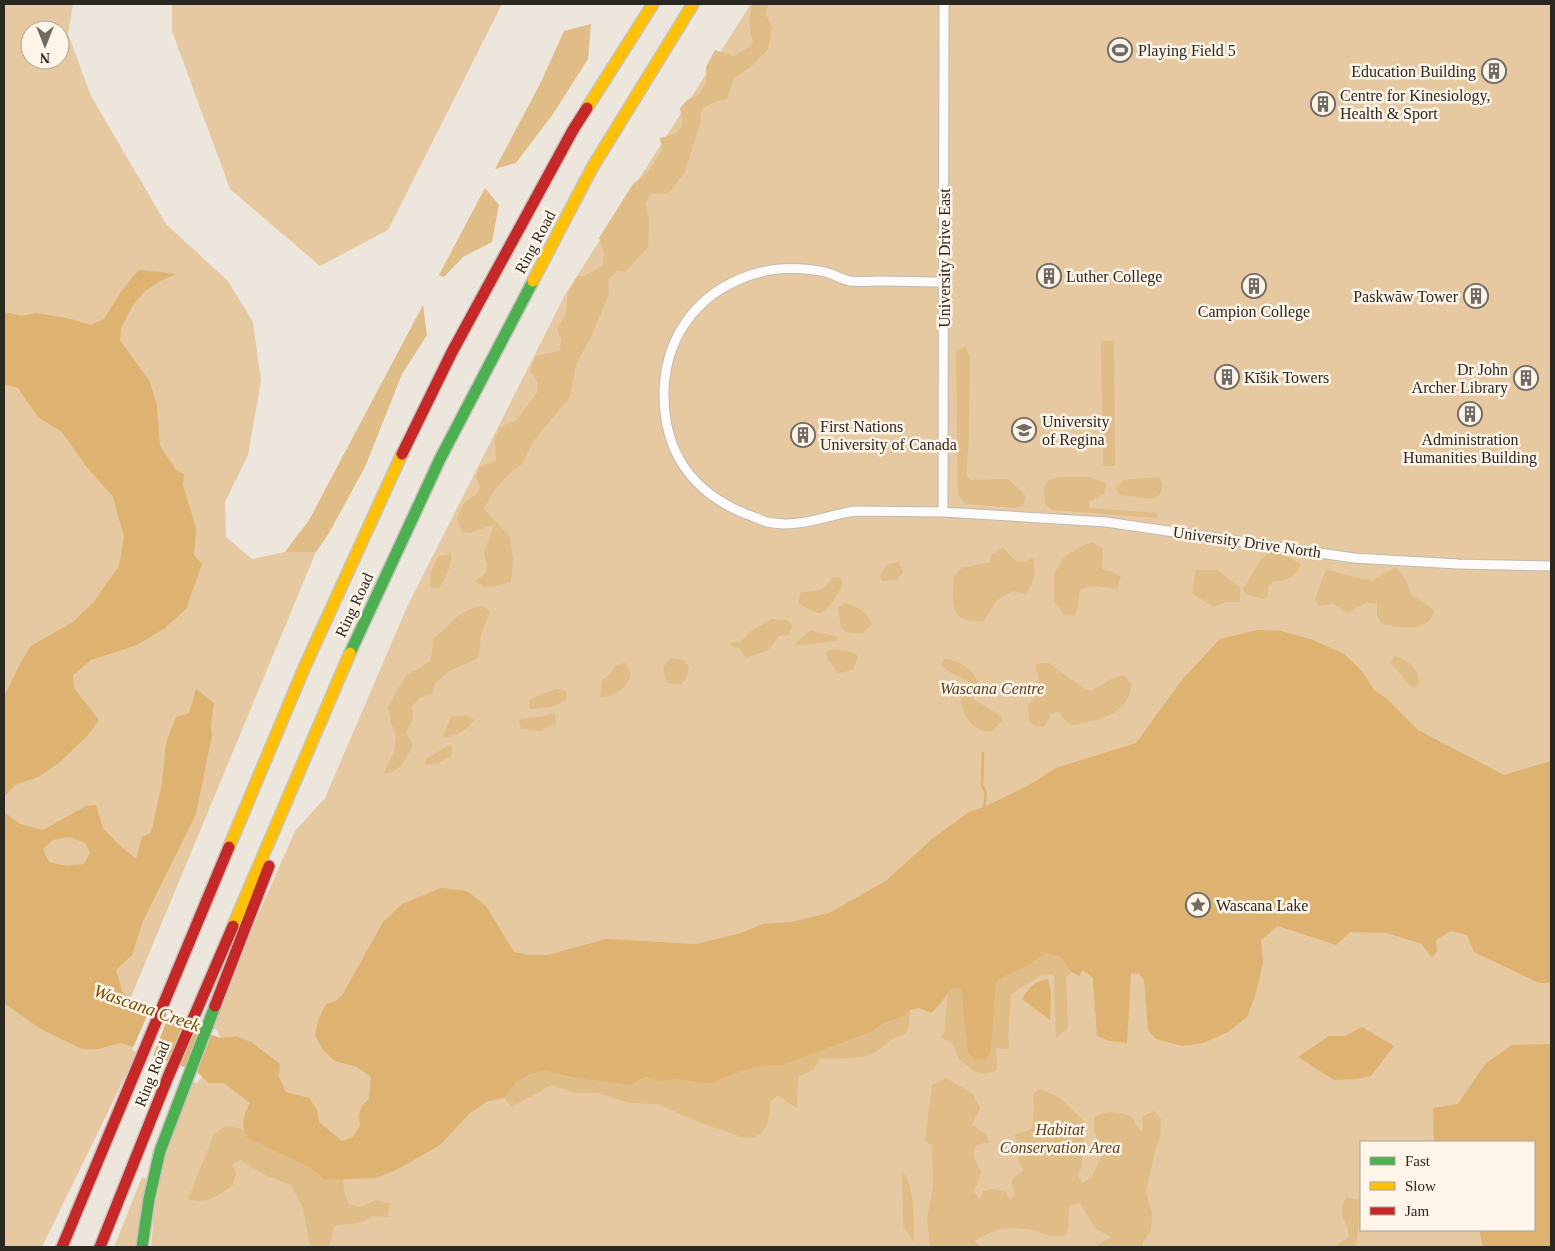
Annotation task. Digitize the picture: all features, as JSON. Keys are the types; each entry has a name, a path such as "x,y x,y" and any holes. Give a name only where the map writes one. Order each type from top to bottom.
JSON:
{"highway":[{"name":"Ring Road","path":"62,1247 305,666 407,443 452,352 573,130 653,4"},
{"name":"Ring Road","path":"100,1247 194,1015 358,635 440,459 592,168 692,4"},
{"path":"142,1247 152,1177 160,1151 358,635"},
{"path":"53,1247 105,1144"}],"street":[{"name":"University Drive East","path":"943,512 944,4"},
{"name":"University Drive North","path":"944,282 850,281 824,272 787,268 761,272 734,282 716,292 696,308 673,344 668,360 665,377 665,420 671,443 680,462 699,484 720,502 767,522 788,524 811,522 856,511 943,512 1106,522 1354,558 1458,564 1551,566"}],"green space":[{"path":"4,4 73,4 70,22 70,20 20,20 20,70 70,70 70,39 91,96 166,224 228,281 253,322 261,381 248,455 225,502 226,537 252,559 285,552 316,552 111,1045 121,1043 138,1050 42,1247 4,1247"},
{"path":"172,4 502,4 388,230 320,266 230,189 172,31"},
{"name":"Wascana Centre","path":"751,4 1551,4 1551,1247 151,1247 157,1182 191,1081 197,1083 202,1077 220,1038 217,1030 212,1028 248,938 295,831 325,798 407,607 566,293"},
{"path":"752,4 769,4 765,13 772,27 768,49 752,66 733,79 727,99 714,102 702,109 699,127 685,172 669,193 651,194 645,203 649,218 648,247 625,272 617,271 608,280 609,294 590,339 576,364 570,397 532,443 523,463 508,475 492,493 484,509 510,537 513,559 511,582 486,588 475,581 485,574 487,565 484,553 494,524 470,533 461,531 457,518 464,503 475,495 480,488 476,477 480,467 496,461 495,439 501,427 516,421 537,393 538,383 530,370 536,356 560,351 561,339 557,330 566,313 568,293 578,276 585,276 603,265 604,252 599,238 633,184 648,172 662,150 660,138 675,134 683,125 680,108 687,100 699,95 706,83 706,67 715,50 734,56 748,48 753,42 749,24"},
{"path":"591,24 588,59 553,114 516,163 495,169 541,82 564,31"},
{"path":"485,188 499,205 492,242 463,257 444,277 439,275"},
{"path":"423,305 427,335 402,374 365,467 329,533 316,552 285,552 309,520"},
{"path":"1101,341 1114,341 1115,466 1103,466"},
{"path":"966,347 970,357 969,435 966,474 970,480 1008,479 1025,495 1024,505 1016,508 966,504 958,495 956,350"},
{"path":"1060,477 1089,477 1106,483 1104,494 1089,502 1090,508 1157,513 1158,518 1052,510 1045,504 1044,489 1047,481"},
{"path":"1159,477 1163,485 1160,494 1154,499 1119,495 1116,488 1124,480"},
{"path":"1092,542 1103,549 1102,569 1121,577 1117,589 1096,586 1081,589 1074,616 1064,614 1054,601 1054,574 1064,557"},
{"path":"1003,548 1016,561 1025,562 1033,558 1035,569 1031,585 1026,594 1013,591 996,601 984,621 964,619 955,610 953,603 954,576 962,568 990,562 992,554"},
{"path":"1269,551 1281,553 1301,564 1299,569 1290,577 1273,582 1268,588 1268,596 1263,599 1248,595 1243,590 1259,562"},
{"path":"451,553 449,567 442,584 439,588 430,587 431,572 438,557"},
{"path":"899,562 903,572 897,580 883,581 880,577 883,570 889,564"},
{"path":"1396,567 1406,580 1410,593 1435,611 1429,621 1424,624 1406,627 1382,624 1377,616 1377,604 1367,602 1348,613 1333,604 1319,606 1315,600 1326,569 1357,578 1372,580"},
{"path":"1196,570 1217,570 1240,587 1240,602 1226,602 1213,607 1192,593"},
{"path":"833,577 840,578 843,583 833,602 821,613 810,610 798,603 801,592 820,590"},
{"path":"845,603 862,610 870,620 872,624 862,634 846,632 841,627 838,608"},
{"path":"483,606 490,612 481,634 479,655 476,659 449,671 435,683 432,695 421,697 412,706 413,719 406,733 413,745 398,768 383,774 394,753 396,736 388,706 391,704 393,697 406,676 431,661 433,639 467,611"},
{"path":"772,619 787,620 792,626 789,635 779,636 768,650 746,658 740,649 732,646 730,642 740,642 752,630"},
{"path":"811,630 838,637 836,641 794,644"},
{"path":"835,649 857,655 856,664 852,669 838,673 827,659 827,651"},
{"path":"1394,656 1412,666 1419,679 1419,685 1412,688 1391,663"},
{"path":"670,658 684,660 689,667 686,679 681,684 667,683 663,668"},
{"path":"944,659 960,663 969,669 978,682 977,686 948,671 941,665"},
{"path":"625,663 631,674 626,684 620,691 600,698 602,681 612,672 616,665"},
{"path":"1049,663 1090,691 1123,675 1131,682 1130,693 1126,702 1119,709 1102,718 1072,725 1064,720 1058,711 1051,714 1043,727 1034,726 1029,720 1028,706 1037,694 1034,687 1039,677 1036,671 1036,664"},
{"path":"557,689 565,690 567,698 554,706 530,709 529,701"},
{"path":"961,695 972,698 1002,717 1002,721 991,732 975,727 963,710"},
{"path":"555,713 556,723 540,731 521,729 519,720"},
{"path":"451,716 467,716 474,720 461,732 443,737"},
{"path":"448,746 452,746 452,755 437,764 425,765 426,759"},
{"path":"1044,953 1060,956 1071,972 1066,978 1068,1028 1056,1037 1054,974 1042,975 1011,994 1008,1035 1009,1049 996,1048 997,1070 985,1074 974,1071 959,1059 952,1043 940,1037 944,1033 948,993 953,988 961,989 968,1053 991,1052 996,982 1034,962"},
{"path":"910,1010 909,1026 905,1034 892,1039 872,1054 854,1058 820,1058 814,1069 798,1077 797,1108 778,1095 771,1101 767,1126 754,1138 742,1137 701,1123 658,1104 630,1103 598,1093 577,1093 551,1085 512,1107 504,1098 516,1082 531,1074 544,1071 576,1078 630,1085 646,1077 660,1081 677,1079 711,1084 758,1066 782,1065 871,1032"},
{"name":"Habitat Conservation Area","path":"946,1078 973,1094 980,1108 972,1125 986,1134 989,1142 976,1145 973,1156 981,1172 974,1192 980,1200 983,1191 993,1189 1006,1192 1010,1200 1015,1194 1012,1184 1013,1178 1024,1170 1019,1163 1015,1134 1032,1128 1033,1094 1039,1089 1059,1097 1084,1121 1082,1165 1078,1176 1082,1183 1091,1178 1103,1153 1094,1131 1094,1118 1104,1113 1112,1112 1132,1116 1142,1132 1143,1116 1154,1111 1161,1119 1160,1137 1146,1192 1152,1212 1151,1230 1143,1242 1143,1247 1095,1247 1111,1237 1095,1228 1079,1202 1069,1206 1066,1235 1051,1236 1031,1230 1008,1228 994,1231 974,1241 981,1247 930,1247 927,1218 933,1187 932,1146 925,1140 932,1085"},
{"path":"226,1126 243,1129 247,1138 311,1168 325,1180 343,1179 344,1191 349,1204 361,1207 376,1200 390,1204 388,1217 373,1216 360,1223 337,1225 334,1227 329,1247 310,1247 303,1208 291,1185 267,1176 240,1160 232,1165 236,1173 233,1185 206,1200 194,1201 188,1199 214,1134"},
{"path":"902,1172 906,1177 912,1194 914,1242 903,1226"},
{"path":"142,1177 149,1180 137,1247 114,1247"},
{"path":"1346,1197 1359,1200 1356,1247 1334,1247 1349,1237 1342,1215"}],"shaded area":[{"path":"140,270 176,274 160,281 145,291 133,305 121,328 120,340 150,382 157,406 160,446 176,470 184,474 183,485 196,528 194,555 202,564 186,609 165,628 137,645 91,660 73,675 74,688 99,720 88,735 59,763 38,777 15,785 4,797 4,697 31,646 73,622 93,603 119,566 124,537 113,497 86,466 62,432 38,417 18,388 4,384 4,312 22,316 36,313 71,319 91,325 104,319 121,292"},
{"name":"Wascana Lake","path":"1257,630 1281,631 1313,640 1344,654 1362,671 1374,690 1386,698 1418,730 1504,775 1551,761 1551,983 1539,983 1474,952 1467,935 1451,931 1436,940 1437,951 1432,958 1422,944 1387,933 1350,932 1336,945 1278,926 1261,940 1263,963 1255,996 1247,1017 1228,1032 1203,1043 1182,1046 1156,1039 1148,1030 1144,980 1139,974 1131,973 1127,1043 1110,1041 1097,1036 1093,978 1083,970 1079,976 1071,972 1060,956 1044,953 1034,962 996,982 991,1052 985,1059 976,1059 968,1053 961,989 953,988 931,1013 919,1008 910,1010 903,1016 883,1024 871,1032 782,1065 758,1066 711,1084 677,1079 660,1081 646,1077 630,1085 576,1078 544,1071 531,1074 516,1082 504,1098 488,1101 470,1113 440,1145 398,1169 376,1178 325,1180 311,1168 247,1138 244,1120 250,1103 224,1083 209,1083 197,1072 121,1043 98,1049 82,1049 39,1028 4,1003 4,812 20,824 43,830 86,806 96,805 103,828 136,859 142,837 151,833 162,784 166,743 176,717 189,713 196,689 214,703 211,725 212,735 196,814 143,921 132,955 116,970 122,991 137,1007 220,1038 236,1036 251,1042 280,1064 279,1077 286,1092 309,1098 317,1110 319,1122 342,1141 353,1137 360,1126 361,1107 369,1099 371,1077 357,1067 335,1061 323,1050 315,1036 318,1021 326,1004 336,1001 343,994 383,922 402,904 441,888 467,891 486,906 514,952 530,955 548,955 606,939 696,944 741,933 763,924 791,922 829,913 886,881 932,839 969,812 984,807 1029,785 1056,768 1136,743 1182,680 1220,639","holes":["70,837 85,843 90,853 84,864 67,866 49,862 43,849 53,840"]},
{"path":"1048,979 1051,992 1050,1020 1022,999 1032,986 1039,981"},
{"path":"1362,1027 1394,1046 1371,1076 1334,1080 1298,1057 1329,1036 1345,1036"},
{"path":"1551,1044 1551,1247 1483,1247 1479,1231 1535,1231 1535,1141 1434,1141 1433,1108 1458,1104 1485,1064 1512,1045"}],"pier":[{"path":"150,1009 169,1015 152,1058 132,1050"}],"waterway":[{"path":"983,753 982,785 986,793 984,807"}],"traffic: fast":[{"path":"350,653 440,459 533,281"},
{"path":"142,1247 149,1199 160,1151 215,1006"}],"traffic: slow":[{"path":"587,108 653,4"},
{"path":"533,281 592,168 693,4"},
{"path":"229,847 305,666 402,454"},
{"path":"233,926 350,653"}],"traffic: jam":[{"path":"402,454 452,352 573,130 587,108"},
{"path":"62,1247 229,847"},
{"path":"215,1006 269,866"},
{"path":"100,1247 168,1077 233,926"}],"place":[{"name":"Playing Field 5","path":"1120,50"},
{"name":"Education Building","path":"1494,71"},
{"name":"Centre for Kinesiology, Health & Sport","path":"1323,104"},
{"name":"Luther College","path":"1049,276"},
{"name":"Campion College","path":"1254,286"},
{"name":"Paskwāw Tower","path":"1476,296"},
{"name":"Kīšik Towers","path":"1227,377"},
{"name":"Dr John Archer Library","path":"1526,378"},
{"name":"Administration Humanities Building","path":"1470,414"},
{"name":"University of Regina","path":"1024,430"},
{"name":"First Nations University of Canada","path":"803,435"},
{"name":"Wascana Lake","path":"1198,905"}],"water label":[{"name":"Wascana Creek","path":"147,1008"}]}
